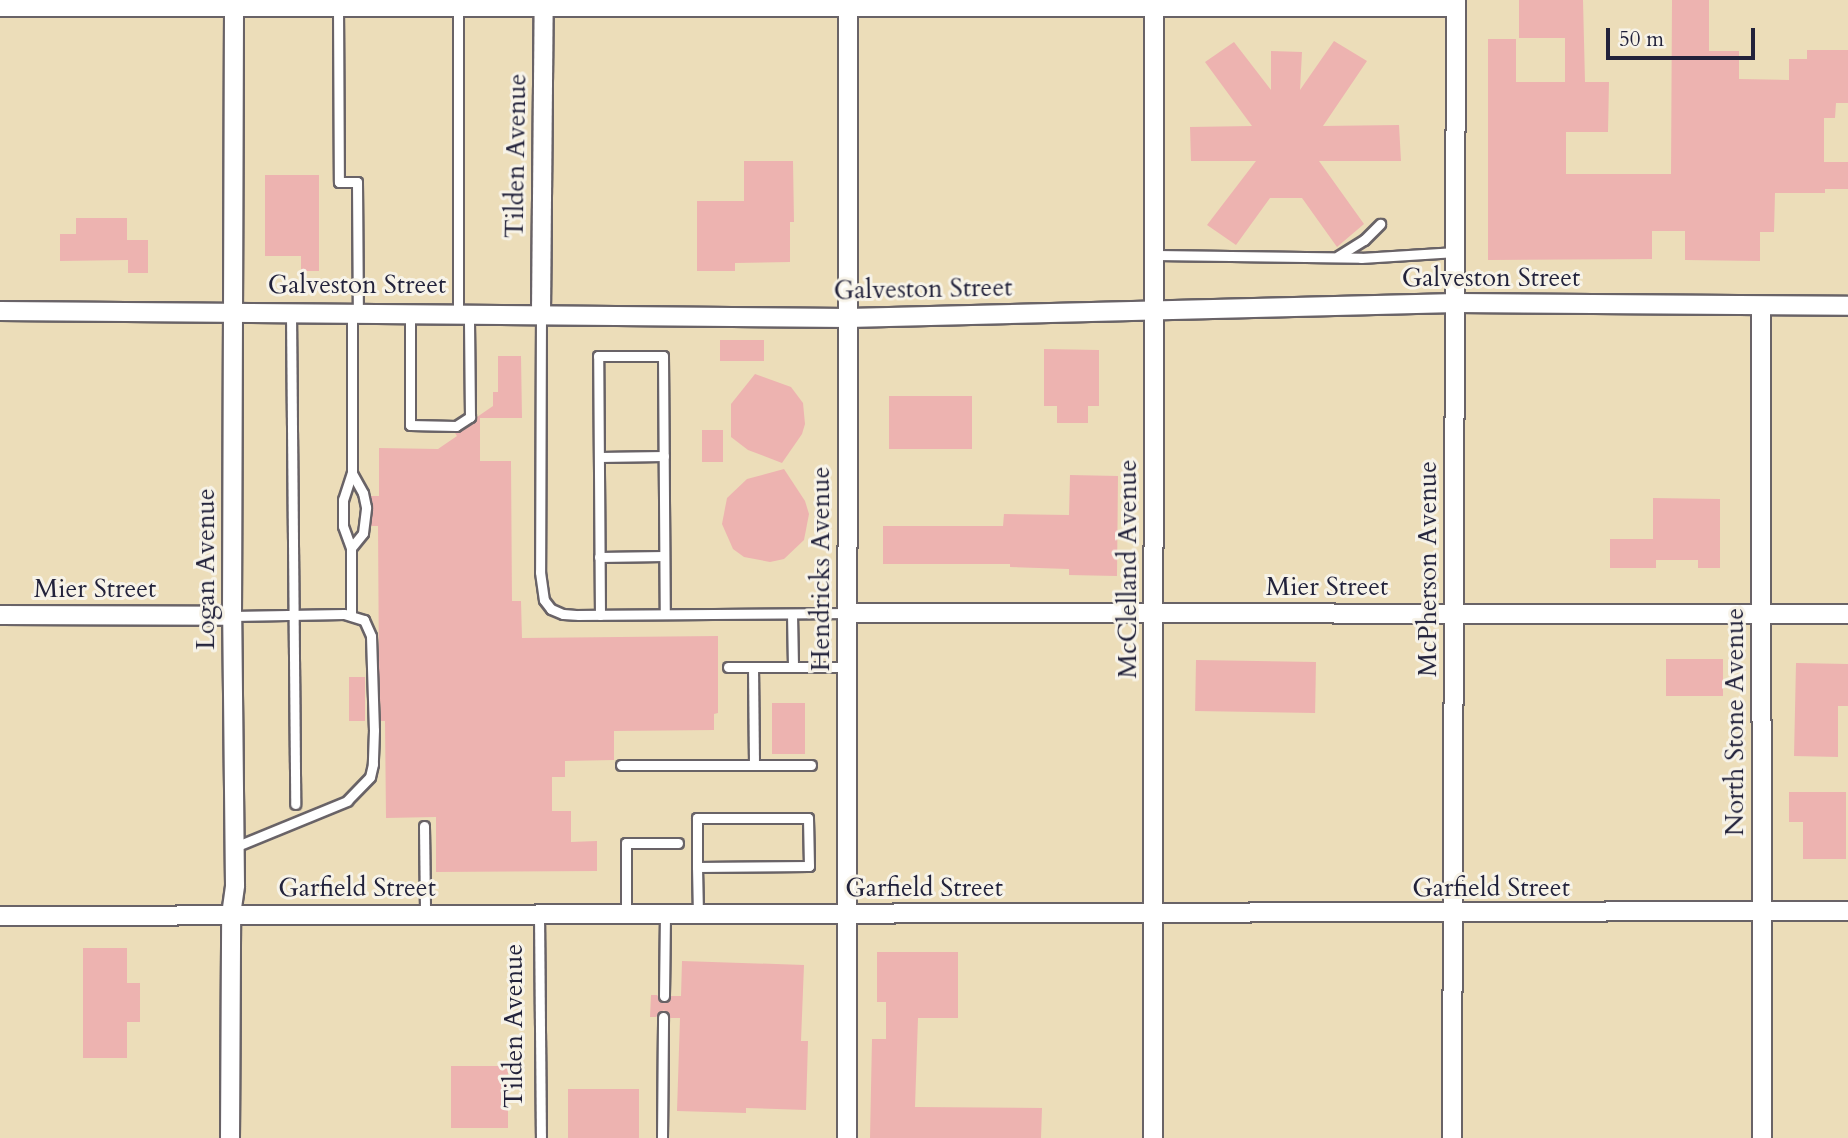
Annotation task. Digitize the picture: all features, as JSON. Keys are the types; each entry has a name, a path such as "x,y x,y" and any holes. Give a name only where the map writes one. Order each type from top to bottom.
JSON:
{"street":[{"path":"0,7 234,4 458,7 544,3 1456,3"},
{"name":"Tilden Avenue","path":"541,313 544,3"},
{"name":"Hendricks Avenue","path":"847,1138 848,3"},
{"name":"McClelland Avenue","path":"1153,1138 1156,309 1154,3"},
{"name":"McPherson Avenue","path":"1452,1138 1456,3"},
{"name":"Logan Avenue","path":"230,1138 231,915 235,847 232,616 234,4"},
{"name":"Galveston Street","path":"0,311 234,310 848,318 1457,303 1848,306"},
{"name":"North Stone Avenue","path":"1761,307 1762,1138"},
{"name":"Mier Street","path":"847,613 1848,614"},
{"name":"Mier Street","path":"0,615 232,616"},
{"name":"Garfield Street","path":"0,916 1453,915 1848,911"}],"lane":[{"path":"338,7 339,182 358,182 352,473 343,500 343,526 351,548 351,615"},
{"path":"410,312 410,425 456,426 470,417 463,313 458,7"},
{"path":"1336,257 1364,240 1380,224"},
{"path":"1156,255 1336,257 1456,251"},
{"path":"291,311 295,804"},
{"path":"541,313 540,588 551,609 563,614 600,615 847,613"},
{"path":"600,615 598,356 663,356 665,614"},
{"path":"599,457 664,456"},
{"path":"351,548 363,533 366,507 363,492 352,473"},
{"path":"600,557 664,556"},
{"path":"792,614 793,667"},
{"path":"232,616 351,615 364,620 371,636 374,730 370,777 360,790 338,806 235,847"},
{"path":"728,667 847,667"},
{"path":"753,667 754,765"},
{"path":"621,765 811,765"},
{"path":"697,867 809,866 808,818 697,818 697,867 698,914"},
{"path":"424,826 425,914"},
{"path":"626,914 626,843 678,843"},
{"name":"Tilden Avenue","path":"539,914 541,1138"},
{"path":"664,996 665,914"},
{"path":"662,1138 663,1017"}],"building":[{"path":"1519,0 1583,0 1585,82 1609,82 1608,132 1566,132 1566,174 1671,174 1672,0 1709,0 1709,51 1739,51 1739,79 1789,80 1789,59 1807,59 1807,50 1848,50 1848,103 1836,103 1835,118 1824,118 1824,162 1848,162 1848,189 1825,189 1825,193 1775,193 1774,232 1760,232 1760,261 1685,260 1685,231 1652,231 1652,259 1488,260 1488,39 1516,39 1516,82 1565,82 1565,38 1519,38"},
{"path":"1334,41 1367,61 1323,126 1399,125 1401,161 1319,161 1364,224 1337,247 1302,198 1270,198 1236,245 1207,225 1256,161 1191,161 1190,127 1252,126 1205,62 1234,42 1271,90 1271,51 1302,52 1300,90"},
{"path":"744,161 793,161 794,222 790,222 790,262 735,263 735,271 697,271 697,201 744,201"},
{"path":"265,175 319,175 319,271 301,271 301,256 265,256"},
{"path":"76,218 127,218 127,240 148,240 148,273 128,273 128,260 60,261 60,234 76,234"},
{"path":"720,340 764,340 764,361 720,361"},
{"path":"1044,349 1099,350 1099,406 1088,406 1088,423 1057,423 1057,406 1044,406"},
{"path":"498,356 521,356 522,418 480,418 480,461 511,461 512,601 521,601 522,638 718,636 718,713 714,714 714,730 614,731 614,760 565,761 565,777 552,777 552,811 571,811 571,842 597,841 597,871 436,872 436,817 386,818 385,721 381,721 379,677 378,526 371,526 371,496 379,496 379,448 438,449 457,436 455,433 474,423 477,417 493,406 493,392 498,392"},
{"path":"755,374 791,387 803,403 805,424 802,434 782,463 748,450 731,437 731,404"},
{"path":"889,396 972,396 972,449 889,449"},
{"path":"702,430 723,430 723,462 702,462"},
{"path":"784,469 805,501 809,514 804,540 784,559 770,562 744,557 733,549 722,524 727,498 747,479"},
{"path":"1070,475 1118,476 1117,576 1069,575 1069,569 1010,567 1010,564 883,564 883,526 1003,526 1004,514 1069,515"},
{"path":"1653,498 1720,499 1720,568 1698,568 1698,560 1656,560 1656,568 1610,568 1610,539 1653,539"},
{"path":"1666,659 1723,659 1723,696 1666,696"},
{"path":"1196,660 1316,662 1315,713 1195,711"},
{"path":"1796,663 1848,664 1848,706 1838,706 1838,757 1794,756"},
{"path":"349,677 365,677 365,721 349,721"},
{"path":"772,703 805,703 805,754 772,754"},
{"path":"1789,792 1846,792 1846,859 1803,859 1803,822 1789,822"},
{"path":"83,948 127,948 127,983 140,983 140,1022 127,1022 127,1058 83,1058"},
{"path":"877,952 958,952 958,1018 918,1018 915,1107 1042,1108 1041,1138 870,1138 872,1039 886,1039 886,1002 877,1002"},
{"path":"682,961 804,965 801,1041 808,1041 806,1110 746,1108 746,1113 677,1111 680,1018 670,1018 664,1010 656,1017 650,1017 651,995 657,995 663,1003 671,996 681,996"},
{"path":"451,1066 508,1066 508,1128 451,1128"},
{"path":"568,1089 639,1089 639,1138 568,1138"}]}
